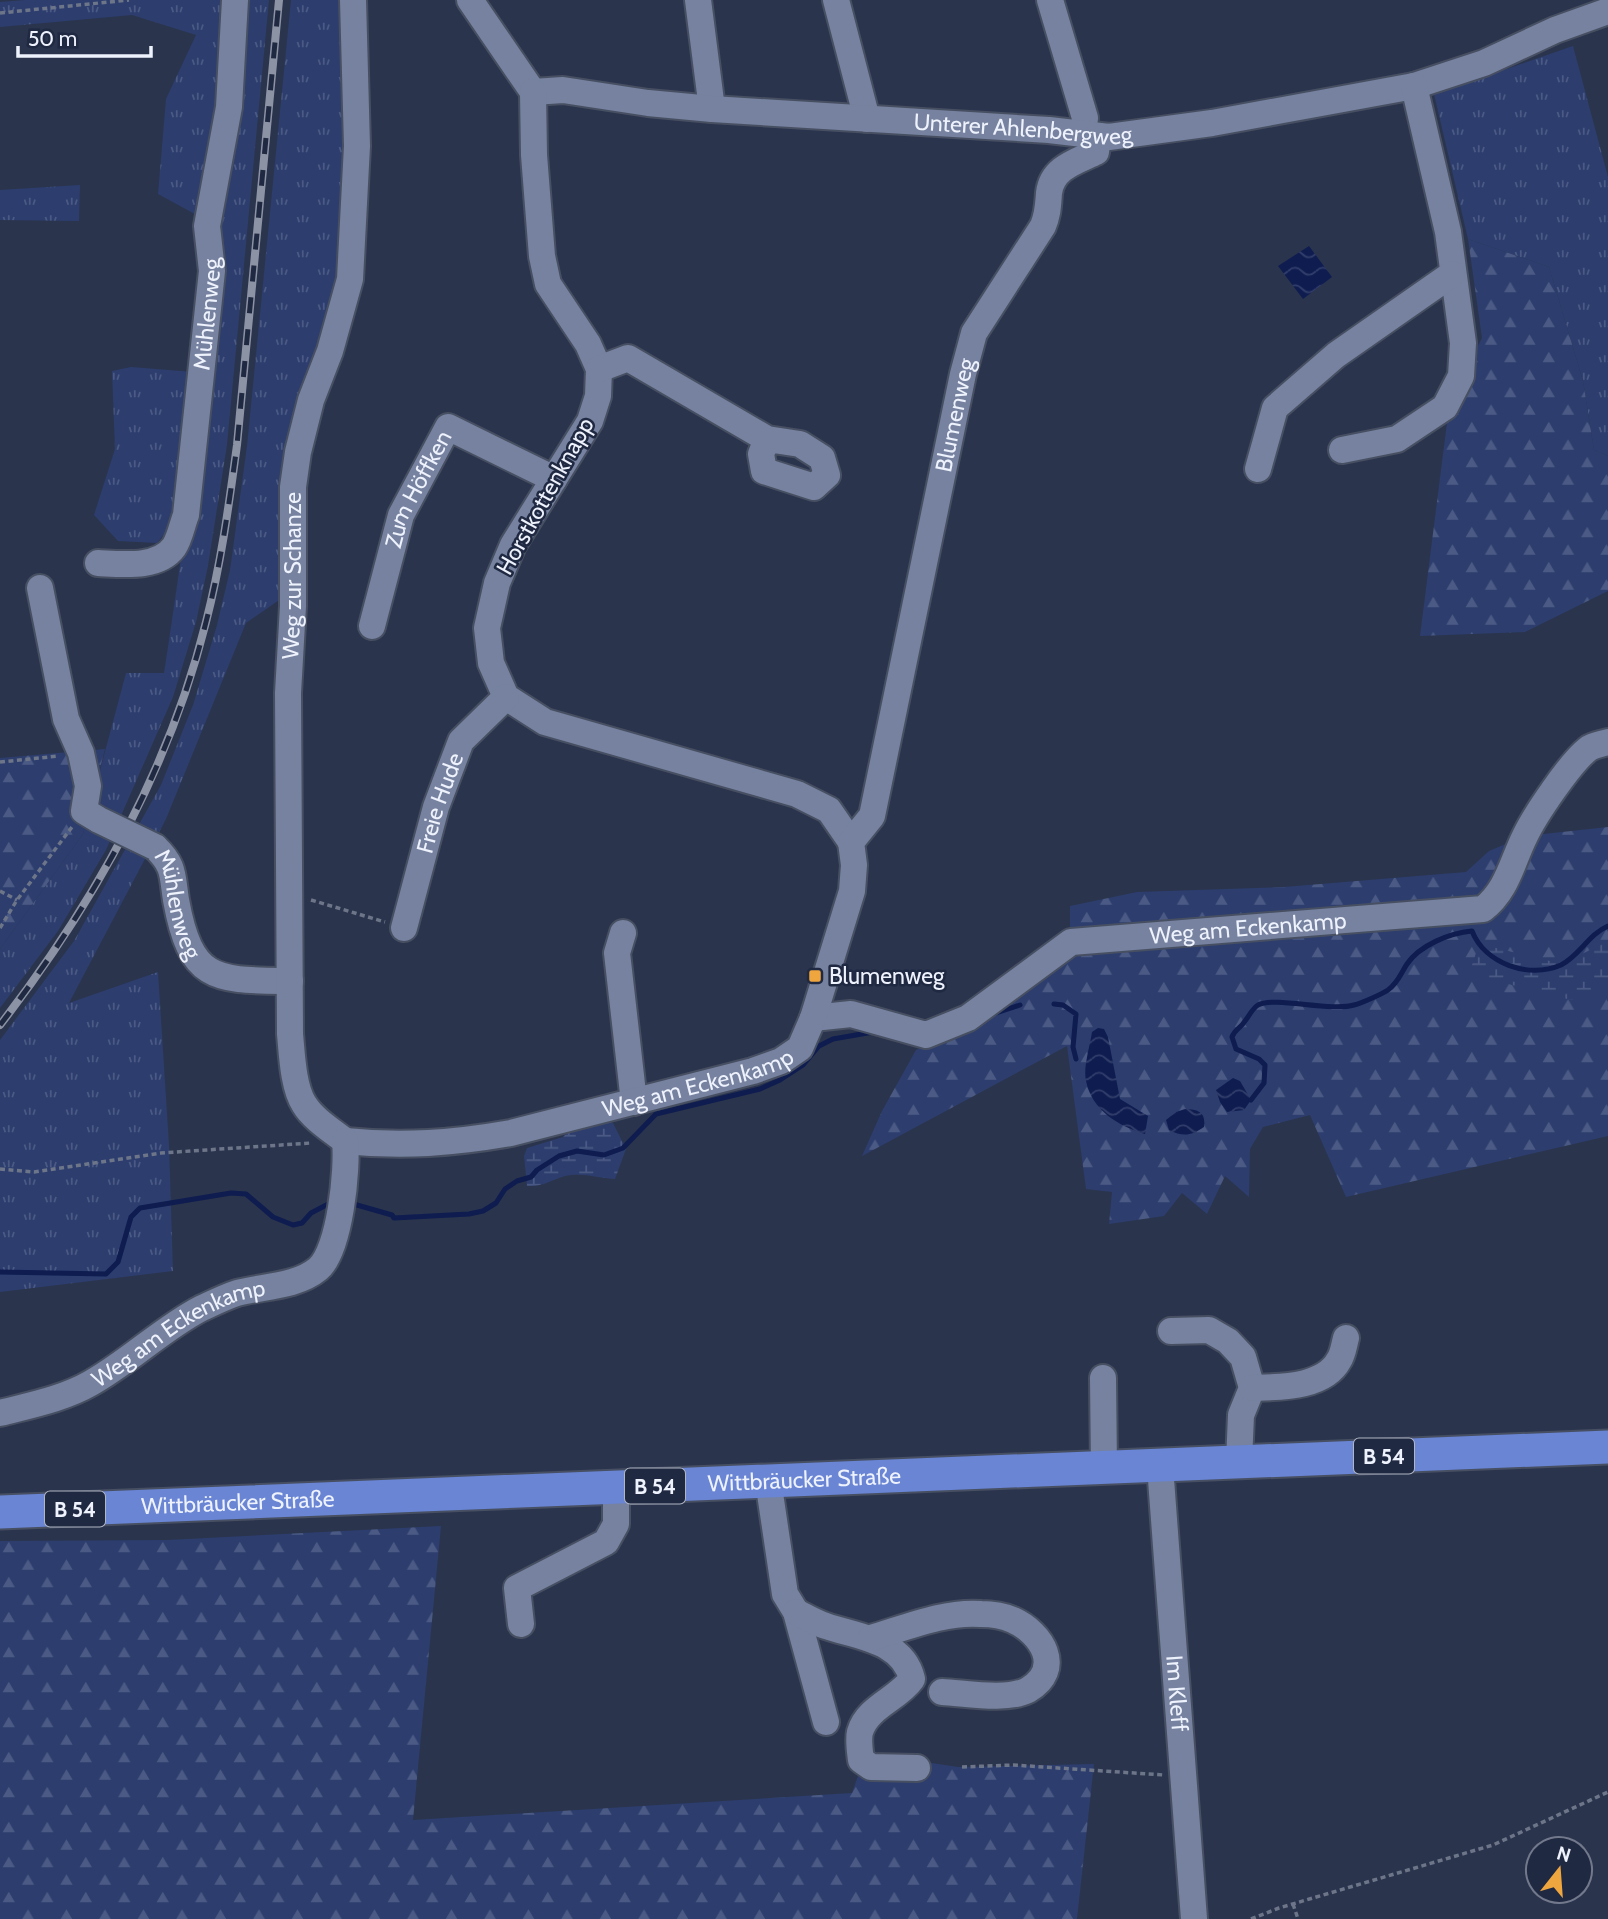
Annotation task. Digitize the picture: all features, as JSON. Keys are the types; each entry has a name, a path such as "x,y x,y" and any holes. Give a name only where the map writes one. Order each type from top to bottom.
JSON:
{"main road":[{"name":"Wittbräucker Straße","path":"0,1512 1608,1447"}],"street":[{"name":"Mühlenweg","path":"98,563 150,562 165,555 174,547 186,515 212,271 207,226 229,107 235,0"},
{"name":"Weg zur Schanze","path":"345,1140 323,1125 303,1103 293,1067 290,1034 288,693 293,606 293,487 298,452 311,400 330,351 350,279 357,146 353,0"},
{"path":"470,0 533,92 534,155 542,256 548,284 588,344 599,369 628,358 766,439"},
{"path":"698,0 712,109"},
{"path":"836,0 867,119"},
{"path":"1050,0 1090,134"},
{"name":"Unterer Ahlenbergweg","path":"533,92 563,90 648,103 712,109 1128,135 1212,123 1414,86 1484,63 1555,30 1608,11"},
{"path":"1342,450 1397,439 1444,407 1461,376 1462,343 1448,232 1414,86"},
{"name":"Blumenweg","path":"851,842 872,816 974,333 1043,226 1049,214 1052,178 1058,171 1096,152 1090,134"},
{"path":"1258,469 1275,408 1336,355 1452,274"},
{"name":"Horstkottenknapp","path":"506,697 491,663 487,628 497,583 513,545 590,421 598,396 599,369"},
{"name":"Zum Höffken","path":"372,626 401,515 448,427 554,479"},
{"path":"40,588 66,719 81,753 92,816"},
{"path":"506,697 545,722 797,794 829,810 851,842 854,865 852,891 813,1018"},
{"name":"Freie Hude","path":"404,928 436,807 461,741 506,697"},
{"name":"Weg am Eckenkamp","path":"0,1413 55,1399 90,1384 200,1309 235,1294 301,1279 320,1268 332,1245 340,1214 345,1184 345,1140 388,1145 472,1140 512,1133 753,1071 781,1061 800,1048 813,1018 851,1014 926,1035 968,1018 1070,942 1483,909 1495,901 1504,886 1525,836 1545,802 1589,748 1608,742"},
{"name":"Mühlenweg","path":"92,816 155,847 167,858 187,939 194,955 205,969 233,981 290,981"},
{"path":"623,933 617,953 634,1102"},
{"path":"1171,1331 1209,1330 1228,1341 1243,1357 1252,1388 1241,1415 1239,1462"},
{"path":"1252,1388 1294,1387 1327,1373 1339,1360 1346,1338"},
{"path":"1103,1378 1104,1469"},
{"name":"Im Kleff","path":"1160,1466 1194,1919"},
{"path":"768,1480 785,1594 796,1612 826,1722"},
{"path":"521,1625 517,1588 606,1542 616,1524 616,1488"},
{"path":"796,1612 824,1626 871,1638 899,1656 909,1667 912,1679 906,1687 866,1718 859,1734 861,1760 871,1767 917,1768"},
{"path":"871,1638 928,1621 979,1613 1013,1620 1042,1643 1048,1658 1045,1670 1027,1690 1001,1695 942,1692"}],"path":[{"path":"0,13 129,0"},
{"path":"0,762 81,753"},
{"path":"0,928 17,900 92,816"},
{"path":"0,891 17,900"},
{"path":"289,893 404,928"},
{"path":"0,1169 34,1172 161,1153 345,1140"},
{"path":"962,1767 1013,1765 1183,1777"},
{"path":"1251,1919 1493,1844 1607,1794"},
{"path":"1293,1904 1298,1919"}],"green space":[{"path":"269,0 227,445 208,566 196,622 173,697 106,850 58,931 0,1008 0,949 83,834 126,673 164,673 196,449 222,224 204,219 158,194 166,99 196,35 132,15 0,27 0,2"},
{"path":"291,0 344,0 348,127 342,238 282,598 246,623 166,819 69,1003 158,972 169,1145 173,1271 0,1292 0,1040 74,941 161,785 193,705 230,570 247,446"},
{"path":"1573,46 1608,177 1608,456 1594,450 1583,381 1549,267 1468,239 1434,94"},
{"path":"80,185 79,221 0,220 0,190"},
{"path":"1468,239 1549,267 1583,381 1594,450 1608,456 1608,591 1525,632 1420,636 1450,399 1482,338"},
{"path":"131,367 193,372 181,513 157,543 118,541 94,515 115,449 112,371"},
{"path":"105,749 83,834 0,949 0,758"},
{"path":"1608,827 1608,1136 1346,1197 1310,1115 1263,1127 1250,1149 1249,1197 1225,1176 1207,1214 1182,1193 1164,1216 1109,1224 1112,1192 1086,1189 1067,1046 862,1156 882,1111 916,1050 976,1021 1070,943 1070,906 1137,892 1284,887 1466,872 1489,851 1525,836"},
{"path":"1608,941 1608,991 1571,1000 1469,974 1479,944 1562,964"},
{"path":"596,1121 613,1123 626,1149 615,1179 571,1175 527,1186 524,1156 527,1148 563,1137 573,1127"},
{"path":"441,1526 413,1820 852,1793 866,1753 958,1767 1094,1764 1077,1919 0,1919 0,1541 168,1540"}],"water":[{"path":"1309,246 1332,277 1303,299 1278,266"},
{"path":"1098,1028 1104,1029 1108,1037 1120,1099 1148,1116 1145,1134 1108,1115 1089,1091 1085,1075 1086,1063 1092,1032"},
{"path":"1233,1078 1240,1081 1251,1100 1244,1110 1227,1112 1216,1090"},
{"path":"1185,1109 1200,1113 1204,1118 1204,1127 1187,1134 1169,1130 1166,1120"}],"waterway":[{"path":"1251,1100 1264,1083 1265,1065 1259,1059 1236,1049 1232,1037 1258,1005 1277,1002 1344,1007 1358,1004 1391,987 1413,957 1427,946 1445,937 1472,931 1487,952 1509,966 1549,969 1567,961 1595,934 1608,926"},
{"path":"1054,1004 1063,1005 1076,1014 1073,1047 1076,1059"},
{"path":"993,1014 1020,1005"},
{"path":"350,1203 392,1215 394,1218 483,1211 496,1203 505,1189 517,1181 531,1177 559,1156 577,1151 604,1155 623,1148 656,1114 760,1089 803,1065 819,1046 833,1039 873,1032"},
{"path":"0,1272 106,1274 118,1262 131,1217 140,1208 231,1193 246,1194 273,1217 293,1225 302,1223 311,1213 334,1201"}],"railway":[{"path":"0,1025 66,932 124,834 171,731 206,622 228,512 237,445 279,0"}],"place":[{"name":"Blumenweg","path":"815,976"}]}
